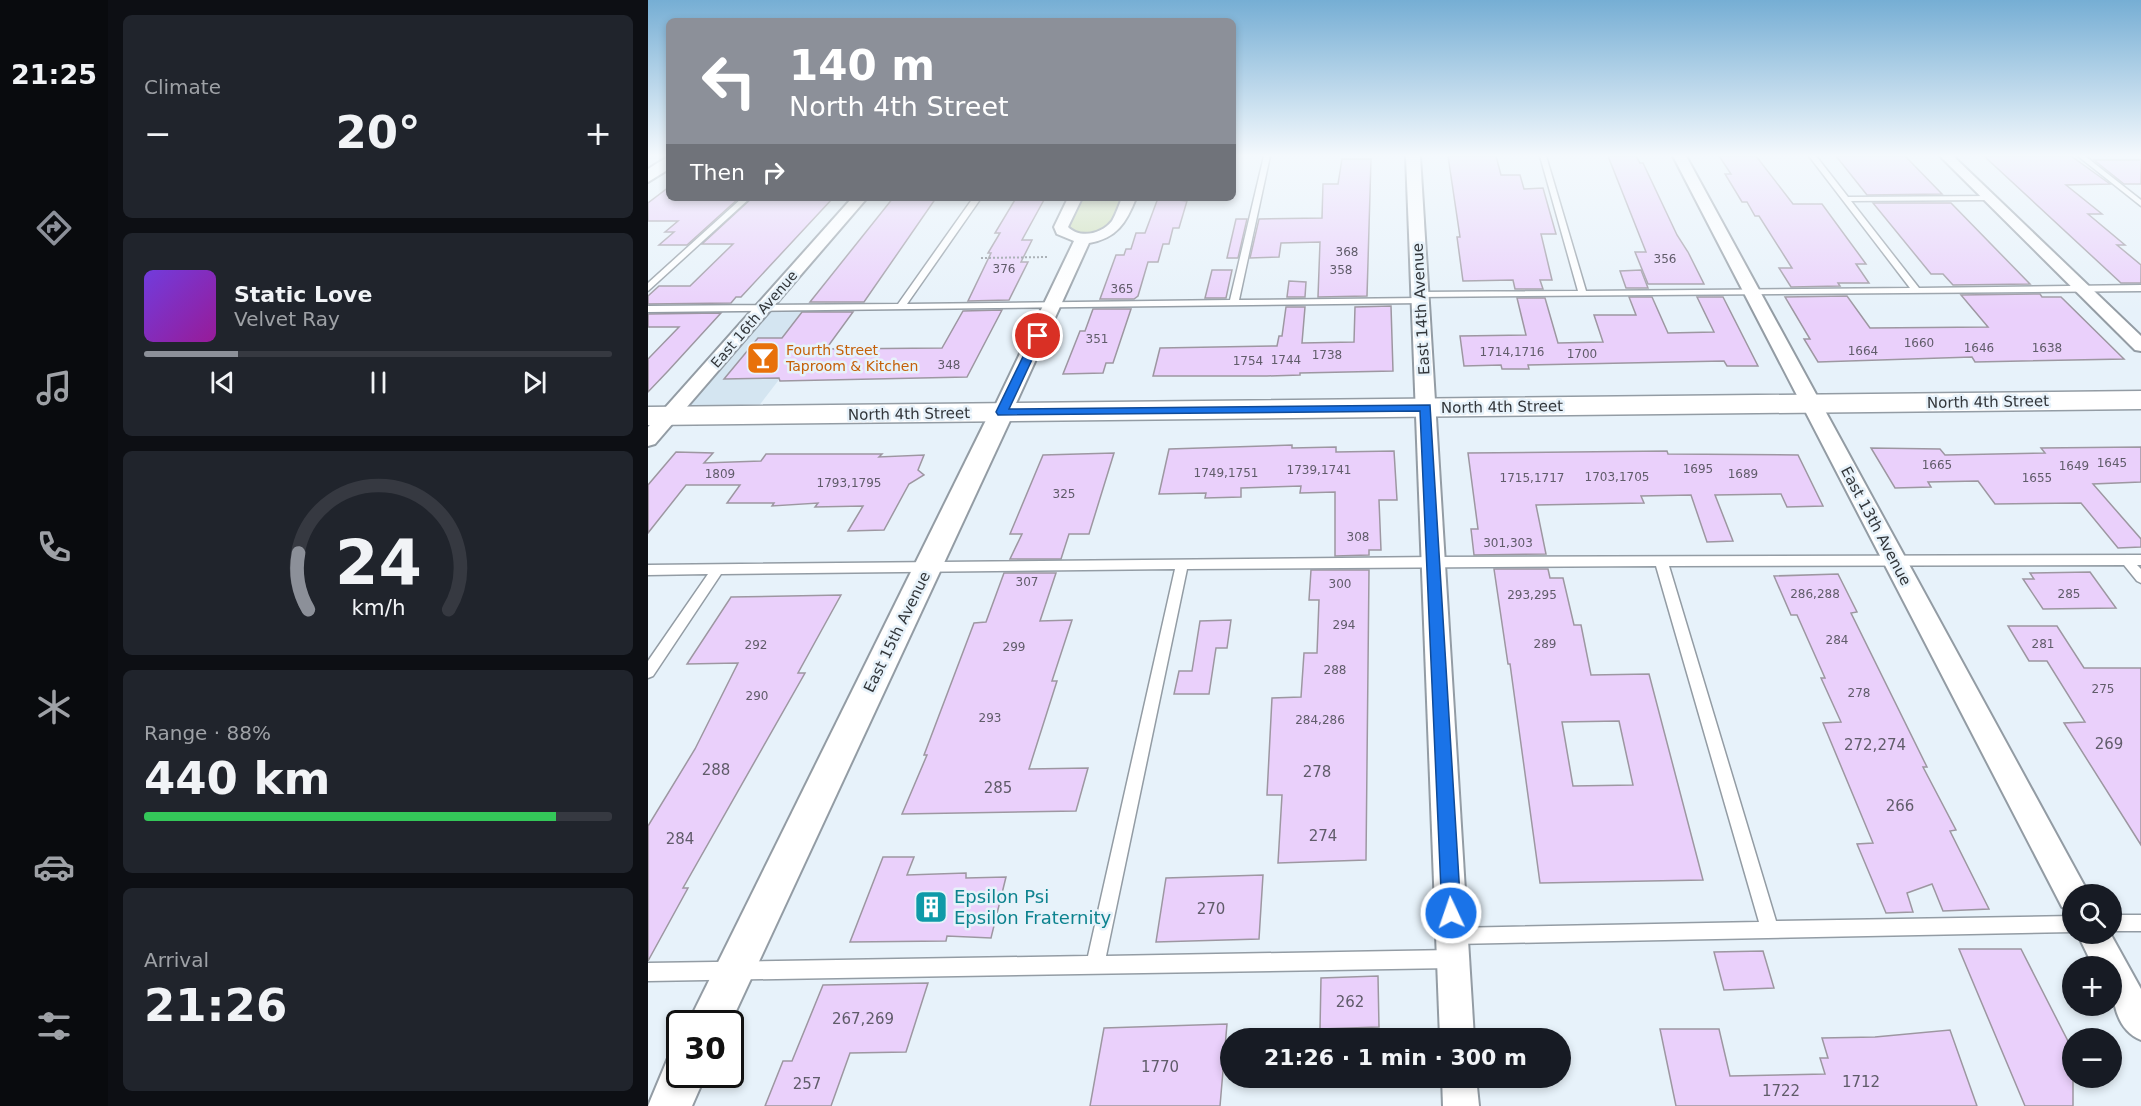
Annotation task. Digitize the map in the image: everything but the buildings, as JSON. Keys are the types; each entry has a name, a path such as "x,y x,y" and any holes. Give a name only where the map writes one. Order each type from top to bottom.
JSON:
{"main road":[{"name":"North 4th Street","path":"658,416 2141,400"}],"street":[{"name":"East 16th Avenue","path":"648,439 658,416 764,307 852,208"},
{"path":"1070,208 1061,226 1062,231 1069,236 1083,239 1099,236 1114,227 1124,208"},
{"name":"East 14th Avenue","path":"1416,208 1457,1028"},
{"name":"East 13th Avenue","path":"1706,208 2067,884"},
{"path":"1999,208 2141,346"},
{"name":"East 15th Avenue","path":"715,1010 1083,239"},
{"path":"2122,988 2141,1023"},
{"path":"669,1106 677,1088"},
{"path":"1460,1088 1461,1106"}],"lane":[{"path":"648,288 736,208"},
{"path":"901,306 970,208"},
{"path":"1234,303 1255,208"},
{"path":"1558,208 1583,294"},
{"path":"1853,208 1916,290"},
{"path":"648,309 1234,303 1583,294 2141,288"},
{"path":"2127,560 2141,578"},
{"path":"648,570 1434,562 2141,560"},
{"path":"1661,561 1770,930"},
{"path":"1095,964 1182,565"},
{"path":"648,672 718,569"},
{"path":"2122,923 2141,922"},
{"path":"648,972 1095,964 1770,930 2062,924"}],"path":[{"path":"981,258 1049,257"}],"shaded area":[{"path":"834,308 755,411 679,412 767,309"}],"green space":[{"path":"1070,208 1123,208 1108,232 1069,236 1064,219"}],"place":[{"name":"Fourth Street Taproom & Kitchen","path":"763,358"},
{"name":"Epsilon Psi Epsilon Fraternity","path":"931,907"}],"route":[{"path":"1038,336 1002,412 1426,407 1451,913"}]}
